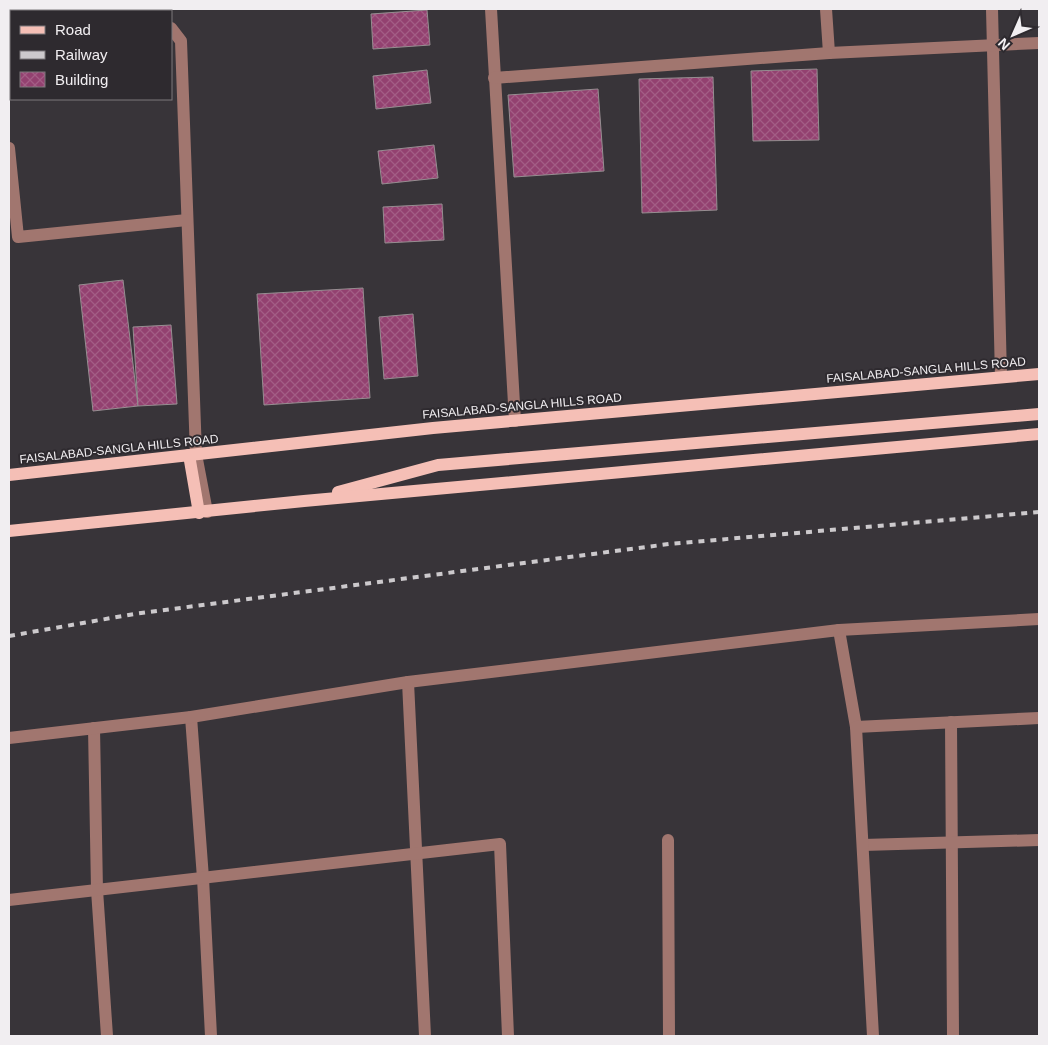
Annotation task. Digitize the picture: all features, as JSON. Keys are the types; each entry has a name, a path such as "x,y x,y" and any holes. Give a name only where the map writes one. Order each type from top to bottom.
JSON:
{"main road":[{"name":"FAISALABAD-SANGLA HILLS ROAD","path":"9,475 433,428 1039,374"},
{"path":"304,501 438,465 1039,414"},
{"path":"9,531 203,513 304,501 1039,434"},
{"path":"193,455 203,513"}],"street":[{"path":"491,9 515,421"},
{"path":"826,9 829,53"},
{"path":"992,9 1001,377"},
{"path":"172,29 181,42 188,220 193,455"},
{"path":"494,78 829,53 1039,43"},
{"path":"9,148 18,237 188,220"},
{"path":"9,738 191,716 408,682 839,630 1039,619"},
{"path":"839,630 856,727 874,1036"},
{"path":"408,682 425,1036"},
{"path":"191,716 203,878 211,1036"},
{"path":"856,727 1039,718"},
{"path":"951,722 953,1036"},
{"path":"94,728 98,890 107,1036"},
{"path":"668,840 669,1036"},
{"path":"863,845 1039,840"},
{"path":"9,900 500,844 508,1036"}],"building":[{"path":"427,10 430,45 373,49 371,14"},
{"path":"817,69 819,140 753,141 751,71"},
{"path":"427,70 431,103 376,109 373,76"},
{"path":"713,77 717,210 642,213 639,79"},
{"path":"598,89 604,171 514,177 508,95"},
{"path":"434,145 438,178 382,184 378,151"},
{"path":"442,204 444,240 385,243 383,207"},
{"path":"123,280 138,406 93,411 79,285"},
{"path":"363,288 370,398 264,405 257,294"},
{"path":"413,314 418,376 384,379 379,317"},
{"path":"171,325 177,404 138,406 133,327"}],"railway":[{"path":"9,636 134,614 669,544 1039,512"}]}
